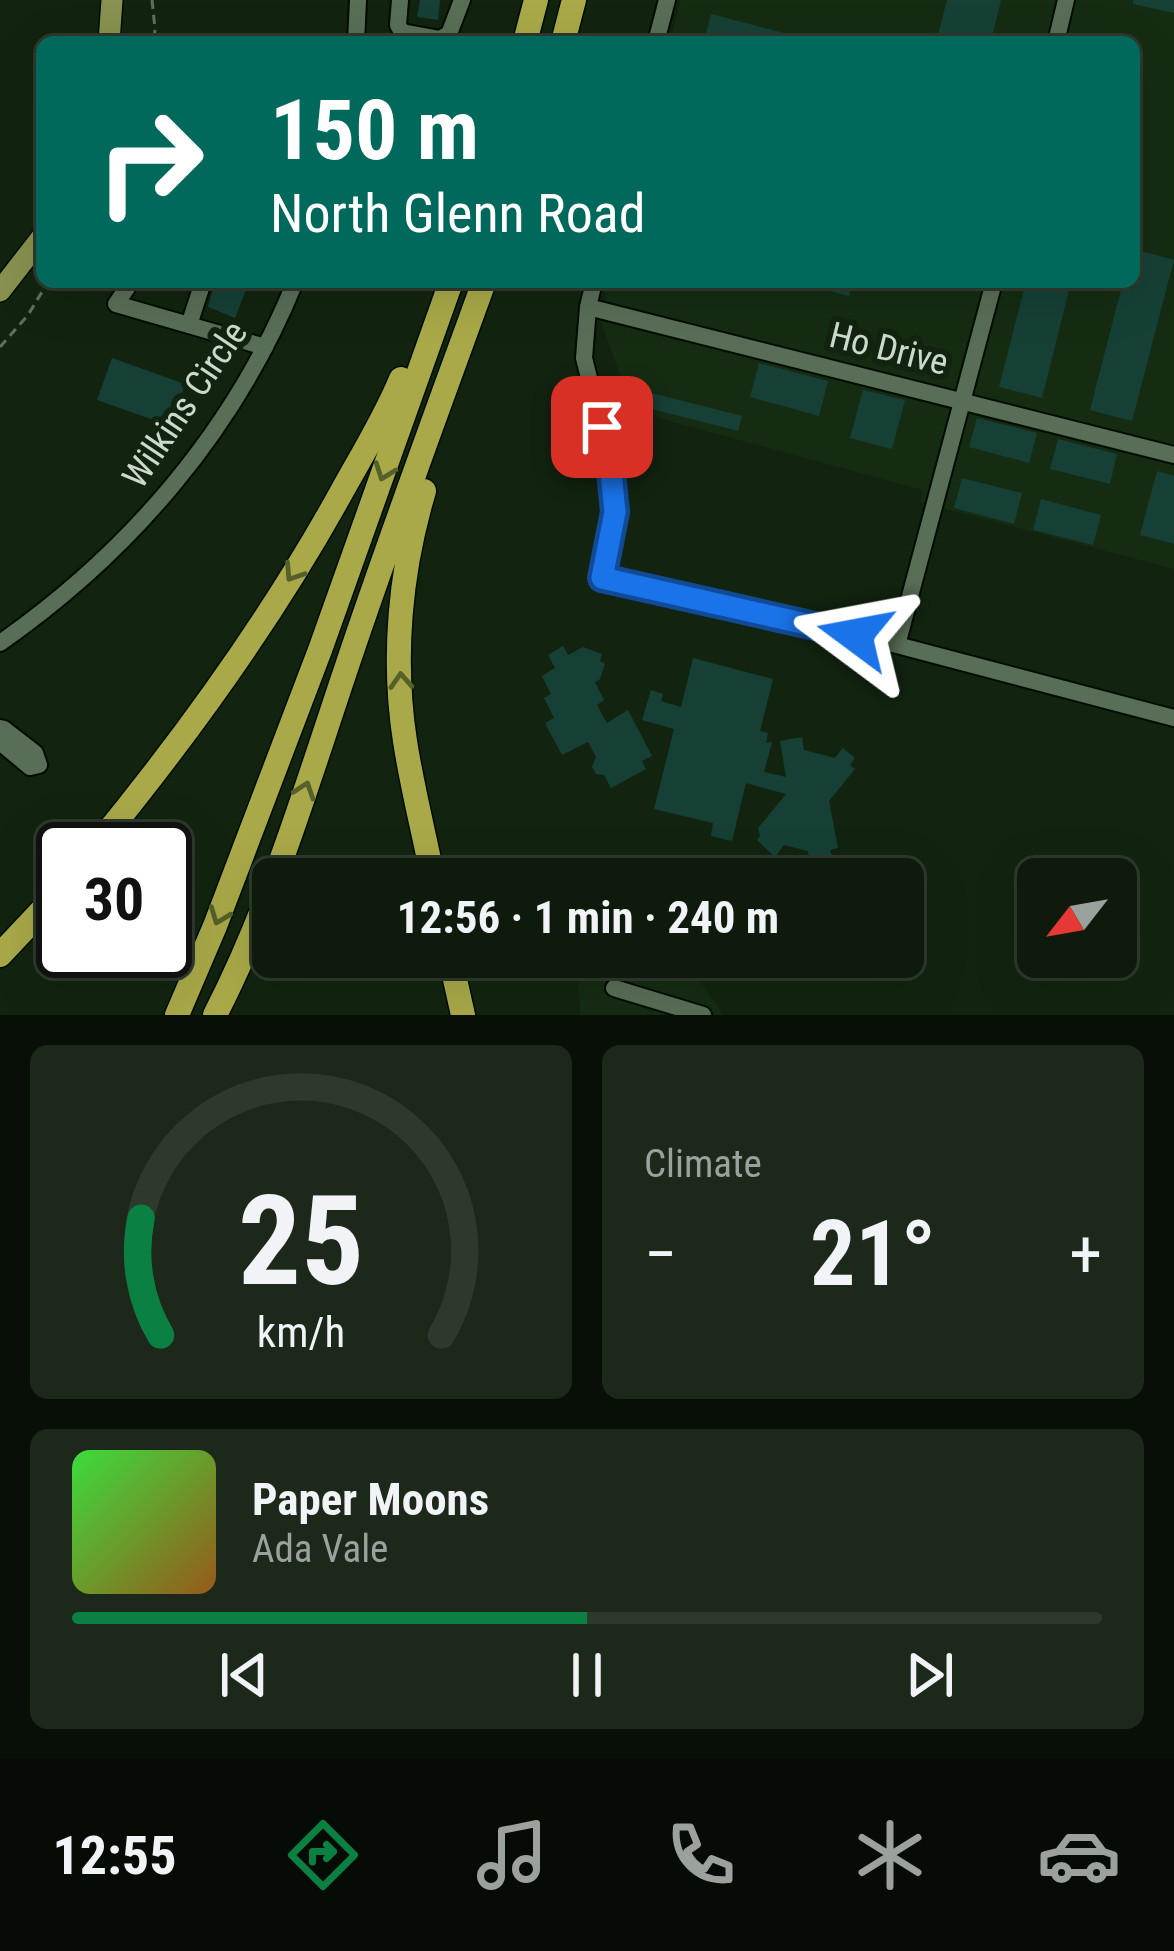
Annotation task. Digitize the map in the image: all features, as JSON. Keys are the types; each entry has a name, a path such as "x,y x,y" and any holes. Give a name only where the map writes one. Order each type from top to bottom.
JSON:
{"highway":[{"path":"527,36 536,0"},
{"path":"564,36 574,0"},
{"path":"115,822 218,690 318,535 390,405 439,288"},
{"path":"177,1015 320,650 449,288"},
{"path":"429,858 404,739 401,602 413,529 484,288"},
{"path":"214,1015 241,963 281,857 484,288"},
{"path":"2,953 36,917"},
{"path":"455,978 463,1015"}],"main road":[{"path":"109,36 112,0"},
{"path":"0,292 36,245"}],"street":[{"path":"356,36 358,0"},
{"path":"400,0 398,26 402,32 424,36"},
{"path":"445,36 462,0"},
{"path":"658,36 667,0"},
{"path":"1057,36 1066,0"},
{"path":"127,288 116,304 265,347"},
{"path":"189,325 201,288"},
{"name":"Wilkins Circle","path":"0,643 70,590 153,509 237,398 292,288"},
{"path":"593,288 584,358 610,461 615,512 602,578 897,645 1174,718"},
{"path":"897,645 992,288"},
{"name":"Ho Drive","path":"588,307 1174,455"},
{"path":"0,728 35,753 39,765 30,767 0,742"},
{"path":"614,988 703,1015"}],"path":[{"path":"152,0 154,36"},
{"path":"0,347 44,288"}],"shaded area":[{"path":"681,0 1174,0 1174,569 920,502 923,490 633,411 601,322 606,288 1140,288 1140,36 672,36"},
{"path":"578,978 698,978 723,1015 580,1015"}],"building":[{"path":"420,0 440,0 438,20 417,17"},
{"path":"947,0 1001,0 992,36 938,36"},
{"path":"1133,0 1174,0 1174,13 1133,4"},
{"path":"711,14 795,36 706,36"},
{"path":"1140,251 1174,260 1132,421 1090,410 1121,288 1140,288"},
{"path":"213,288 247,288 235,318 208,307"},
{"path":"818,288 851,288 849,296"},
{"path":"1024,288 1070,288 1042,398 999,387"},
{"path":"112,358 185,384 171,426 97,400"},
{"path":"759,363 828,381 819,416 750,397"},
{"path":"863,390 905,400 892,449 850,438"},
{"path":"643,391 742,416 738,431 639,406"},
{"path":"977,418 1037,433 1029,463 969,447"},
{"path":"1058,439 1117,454 1110,484 1050,469"},
{"path":"1157,471 1174,476 1174,544 1140,535"},
{"path":"962,478 1022,493 1014,524 954,508"},
{"path":"1041,499 1101,515 1093,545 1033,530"},
{"path":"563,646 568,655 583,647 602,654 600,661 605,664 595,682 604,700 597,705 607,723 628,710 652,756 642,761 646,769 611,788 592,767 596,757 588,742 562,755 545,723 554,718 544,698 551,694 542,676 555,668 548,655"},
{"path":"693,658 773,679 760,731 768,733 766,743 772,742 764,772 786,777 780,741 802,737 804,750 835,758 843,748 855,758 850,765 855,769 829,801 838,848 830,850 832,858 809,858 808,851 784,845 775,857 757,840 758,828 786,794 746,783 732,841 711,836 713,823 654,809 674,729 642,720 651,690 663,694 661,701 681,707"}],"route":[{"path":"602,427 615,512 602,578 855,635"}]}
